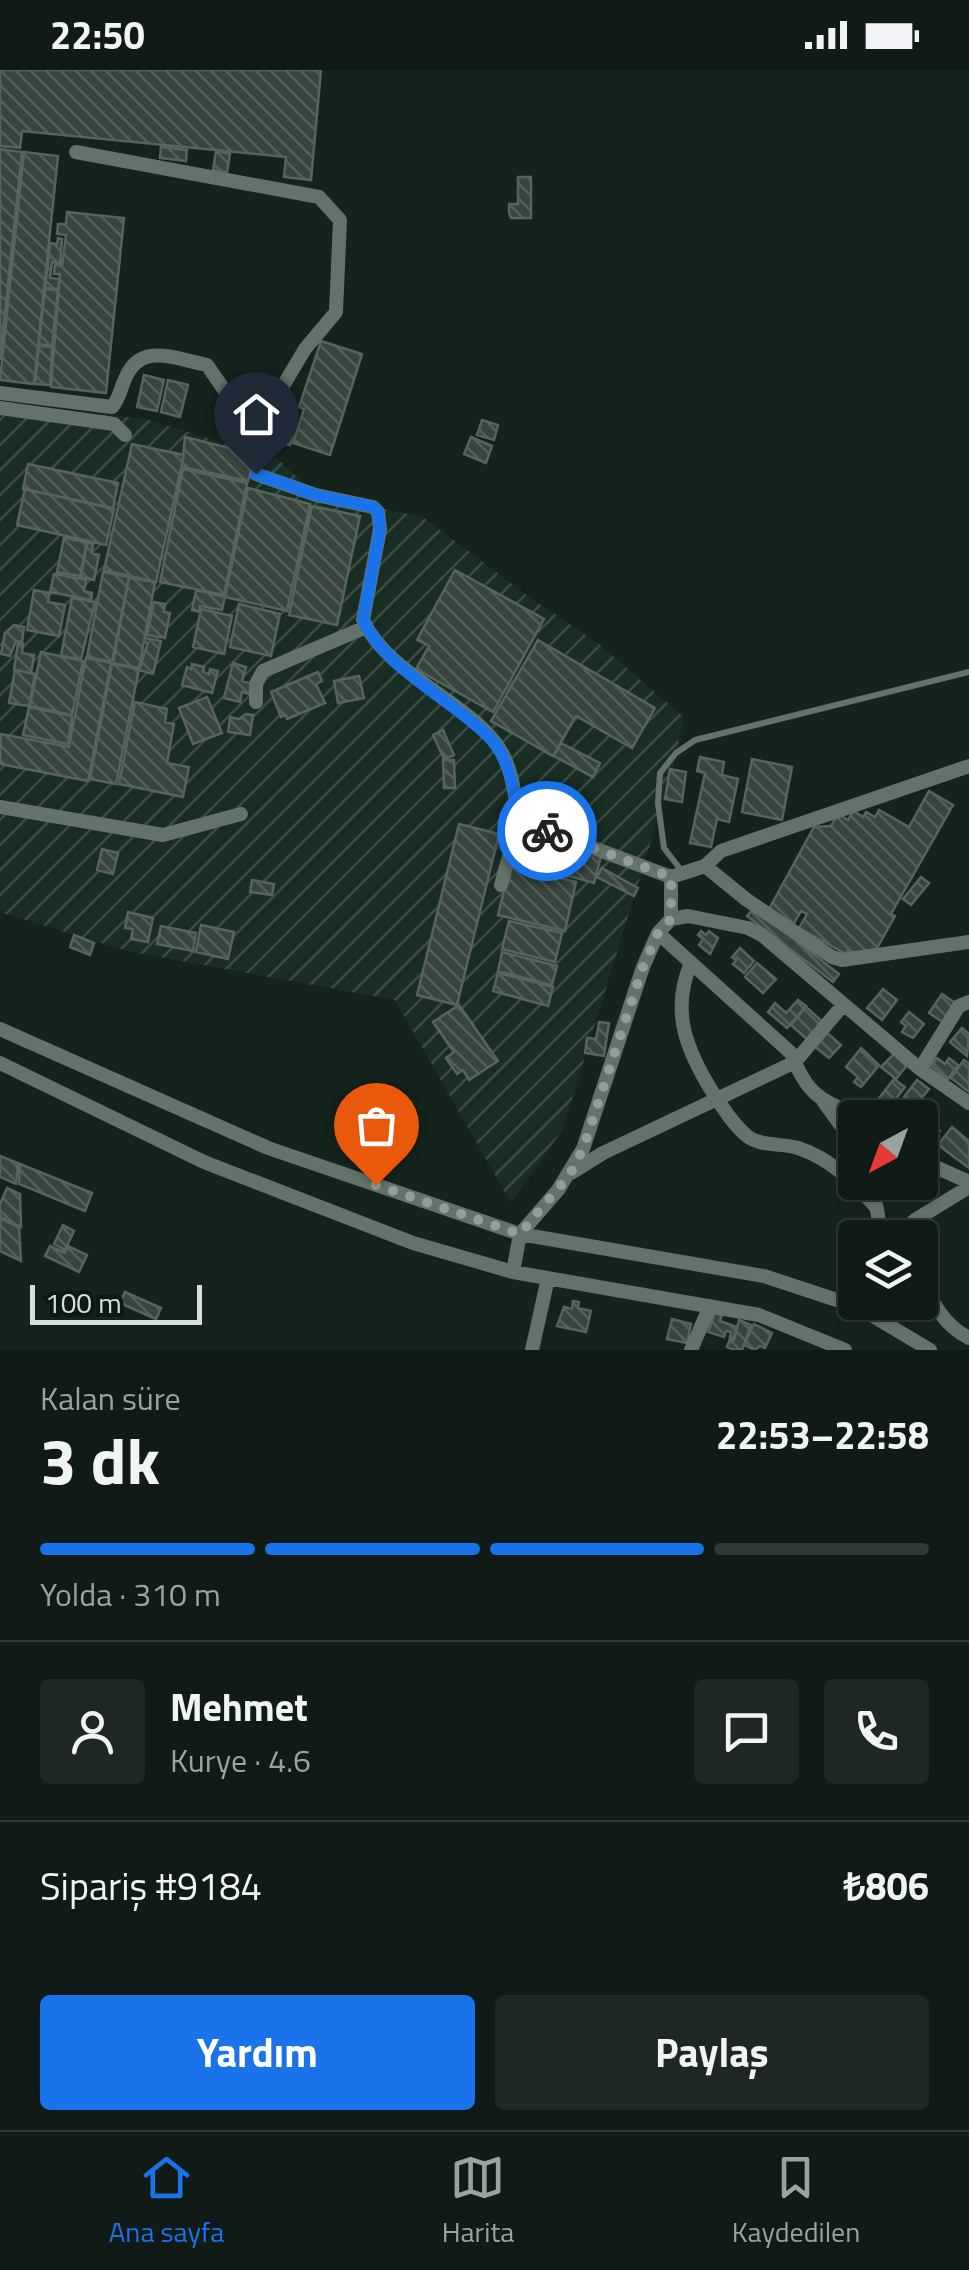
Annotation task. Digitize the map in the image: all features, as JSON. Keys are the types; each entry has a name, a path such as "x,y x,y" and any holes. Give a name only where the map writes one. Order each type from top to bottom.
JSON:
{"street":[{"path":"0,393 112,407 118,401 132,362 144,355 162,356 208,365 236,407 252,415 262,413 272,406 305,349 336,312 340,220 319,197 76,152"},
{"path":"0,408 114,424 125,436"},
{"path":"256,474 316,495 373,507 378,512 380,529 363,620 396,660 480,728 502,752 519,820 500,885"},
{"path":"256,702 256,684 263,671 366,627"},
{"path":"519,820 676,874 704,866 721,850 969,766"},
{"path":"0,807 163,834 240,814"},
{"path":"704,866 832,957 855,960 969,942"},
{"path":"512,1272 520,1234 570,1174 583,1149 643,967 658,933 671,919 676,874"},
{"path":"671,919 688,916 748,928 762,935 920,1069 969,1104"},
{"path":"658,933 791,1052 801,1080 838,1121"},
{"path":"692,963 681,1015 691,1058 717,1099 749,1138 793,1146 818,1156 848,1177 878,1208"},
{"path":"920,1069 959,1006 969,1002"},
{"path":"570,1174 603,1153 795,1062 842,1005"},
{"path":"0,1029 268,1148 520,1234 764,1276 838,1299"},
{"path":"0,1062 204,1162 412,1244 512,1272 759,1315 840,1349"},
{"path":"823,1101 838,1108"},
{"path":"938,1169 969,1184"},
{"path":"915,1220 969,1184"},
{"path":"876,1200 880,1220"},
{"path":"532,1350 548,1278"},
{"path":"691,1350 710,1306"},
{"path":"938,1309 945,1321 969,1338"},
{"path":"883,1320 930,1350"}],"lane":[{"path":"676,874 664,848 658,803 660,773 695,740 969,672"}],"shaded area":[{"path":"0,403 145,419 278,459 316,495 423,517 598,643 684,717 672,773 563,1129 511,1203 395,1000 127,951 0,912"}],"building":[{"path":"0,70 321,70 311,180 284,177 286,157 22,131 20,148 0,146"},
{"path":"161,147 187,150 186,161 160,158"},
{"path":"0,149 22,152 0,360"},
{"path":"216,151 230,154 227,172 213,170"},
{"path":"24,152 58,156 34,384 0,380"},
{"path":"518,177 531,177 531,218 511,218 509,212 509,204 518,204"},
{"path":"67,212 124,218 106,393 51,387 60,274 54,274 55,265 62,266 66,235 57,234 58,224 66,224"},
{"path":"58,238 62,239 60,263 52,262 50,278 59,279 58,289 45,288 50,243 57,244"},
{"path":"45,289 58,290 52,346 39,344"},
{"path":"321,341 362,354 330,455 293,443 304,409 299,407"},
{"path":"39,346 52,347 50,385 35,384"},
{"path":"144,375 164,380 157,411 137,407"},
{"path":"168,380 188,385 180,417 161,412"},
{"path":"283,419 296,422 290,445 277,442"},
{"path":"482,420 498,425 494,440 477,435"},
{"path":"185,437 257,455 248,481 182,467"},
{"path":"471,437 492,446 486,463 464,454"},
{"path":"132,444 184,455 156,582 104,570"},
{"path":"28,464 118,483 113,508 23,489"},
{"path":"183,469 247,483 224,595 160,582"},
{"path":"248,488 310,504 287,611 225,597"},
{"path":"25,489 114,509 106,545 17,525"},
{"path":"312,506 360,516 337,625 289,615"},
{"path":"64,538 87,542 80,576 57,572"},
{"path":"87,543 93,544 92,553 99,555 94,580 81,577"},
{"path":"455,570 544,619 493,712 416,669 429,646 417,640"},
{"path":"103,572 129,577 112,662 87,657"},
{"path":"54,574 86,580 84,591 92,593 91,600 50,592"},
{"path":"129,578 155,582 139,668 113,663"},
{"path":"34,590 49,593 48,602 65,605 59,636 27,630"},
{"path":"196,590 225,597 222,610 200,606 199,612 192,610"},
{"path":"72,598 95,602 81,659 61,656"},
{"path":"154,602 165,604 164,612 170,613 165,638 147,635"},
{"path":"239,604 280,614 271,656 230,647"},
{"path":"201,609 232,616 224,654 193,647"},
{"path":"14,625 24,627 22,642 16,641 10,656 1,654 5,633"},
{"path":"145,638 161,641 153,674 139,670 148,643"},
{"path":"538,640 655,708 632,748 576,716 553,756 491,721"},
{"path":"18,643 23,644 22,653 34,655 31,673 14,670"},
{"path":"41,652 83,661 72,715 30,706"},
{"path":"86,658 111,663 88,781 0,764 1,734 69,747"},
{"path":"233,663 246,667 242,681 252,684 249,694 242,692 240,702 224,698"},
{"path":"112,664 139,669 116,784 90,779"},
{"path":"192,664 204,667 203,672 209,674 210,669 218,671 212,693 182,685 187,667 191,669"},
{"path":"15,670 35,674 29,706 9,703"},
{"path":"318,672 322,681 316,684 325,703 287,719 286,715 281,717 271,692"},
{"path":"359,676 364,698 338,703 334,681"},
{"path":"207,697 222,733 193,744 179,708"},
{"path":"135,702 167,709 165,722 174,724 167,763 189,767 183,797 119,784"},
{"path":"29,707 72,716 68,744 23,735"},
{"path":"253,715 250,735 228,732 230,717 239,719"},
{"path":"443,730 454,755 444,759 433,735"},
{"path":"561,743 600,763 593,777 554,756"},
{"path":"700,757 724,762 722,775 738,779 729,822 717,819 711,847 690,843 705,773 697,771"},
{"path":"752,759 792,767 782,820 742,812"},
{"path":"443,760 454,760 455,788 444,788"},
{"path":"670,769 686,772 682,802 665,799"},
{"path":"929,791 953,805 891,914 895,916 872,957 848,950 846,954 799,928 807,914 801,911 793,925 768,911 814,827 831,826 838,814 848,820 853,811 863,817 866,812 875,817 879,810 909,827"},
{"path":"459,824 499,834 457,1005 417,995"},
{"path":"102,849 118,853 113,874 97,870"},
{"path":"539,849 554,853 550,872 534,868"},
{"path":"586,851 601,856 594,883 551,871 556,853 583,861"},
{"path":"510,866 576,882 565,931 498,915"},
{"path":"602,868 638,888 634,896 597,877"},
{"path":"921,877 929,883 911,905 903,899"},
{"path":"252,880 274,884 272,895 250,892"},
{"path":"754,908 839,974 833,982 747,916"},
{"path":"128,912 153,918 148,942 131,939 133,929 125,928"},
{"path":"509,921 562,933 555,962 502,949"},
{"path":"201,925 234,932 228,959 196,952"},
{"path":"161,926 196,933 193,951 157,944"},
{"path":"701,931 706,935 709,931 718,938 710,954 699,945 703,939 698,935"},
{"path":"74,935 94,943 90,955 70,947"},
{"path":"740,948 754,961 744,973 733,964 736,960 732,957"},
{"path":"502,952 557,966 552,985 498,971"},
{"path":"757,963 776,979 763,993 745,977"},
{"path":"498,973 553,987 548,1006 493,991"},
{"path":"883,989 897,1000 882,1020 867,1008"},
{"path":"942,994 955,1003 944,1023 929,1013"},
{"path":"798,1000 806,1006 787,1028 768,1012 775,1003 786,1013"},
{"path":"459,1005 498,1061 469,1080 463,1070 457,1074 446,1058 454,1052 433,1022"},
{"path":"806,1007 825,1024 810,1042 791,1025"},
{"path":"909,1012 924,1024 913,1038 902,1032 906,1026 901,1022"},
{"path":"599,1022 609,1023 604,1056 585,1053 587,1038 596,1039"},
{"path":"962,1028 969,1034 967,1056 950,1042"},
{"path":"825,1031 841,1045 829,1058 813,1045"},
{"path":"861,1048 879,1065 861,1087 854,1082 858,1077 846,1067"},
{"path":"896,1052 909,1063 896,1079 881,1067"},
{"path":"937,1058 945,1064 949,1058 958,1065 948,1079 931,1066"},
{"path":"964,1060 969,1063 969,1092 951,1078"},
{"path":"894,1079 905,1087 895,1100 878,1100"},
{"path":"917,1080 929,1089 920,1100 904,1097"},
{"path":"952,1127 969,1141 969,1168 938,1145"},
{"path":"0,1156 18,1163 16,1184 0,1177"},
{"path":"20,1164 92,1193 85,1211 19,1184"},
{"path":"7,1188 20,1194 21,1227 0,1217 0,1204"},
{"path":"0,1218 19,1227 21,1261 0,1251"},
{"path":"63,1225 74,1231 65,1250 54,1244"},
{"path":"50,1246 65,1253 68,1246 87,1255 79,1272 45,1256"},
{"path":"125,1292 161,1308 156,1319 120,1303"},
{"path":"573,1301 579,1302 578,1308 591,1311 586,1332 557,1326 564,1307 572,1309"},
{"path":"715,1313 722,1315 720,1321 737,1327 733,1338 731,1332 726,1331 724,1337 708,1332"},
{"path":"672,1319 691,1324 687,1343 667,1339"},
{"path":"739,1320 751,1325 742,1350 735,1350 727,1347 730,1339 734,1340"},
{"path":"754,1324 772,1333 765,1348 755,1350 744,1345"}],"way so far":[{"path":"376,1185 520,1234 570,1174 583,1149 643,967 658,933 671,919 671,877 547,831"}],"route":[{"path":"256,474 316,495 373,507 378,512 380,529 363,620 368,633 492,740 502,752 519,820 547,831"}]}
